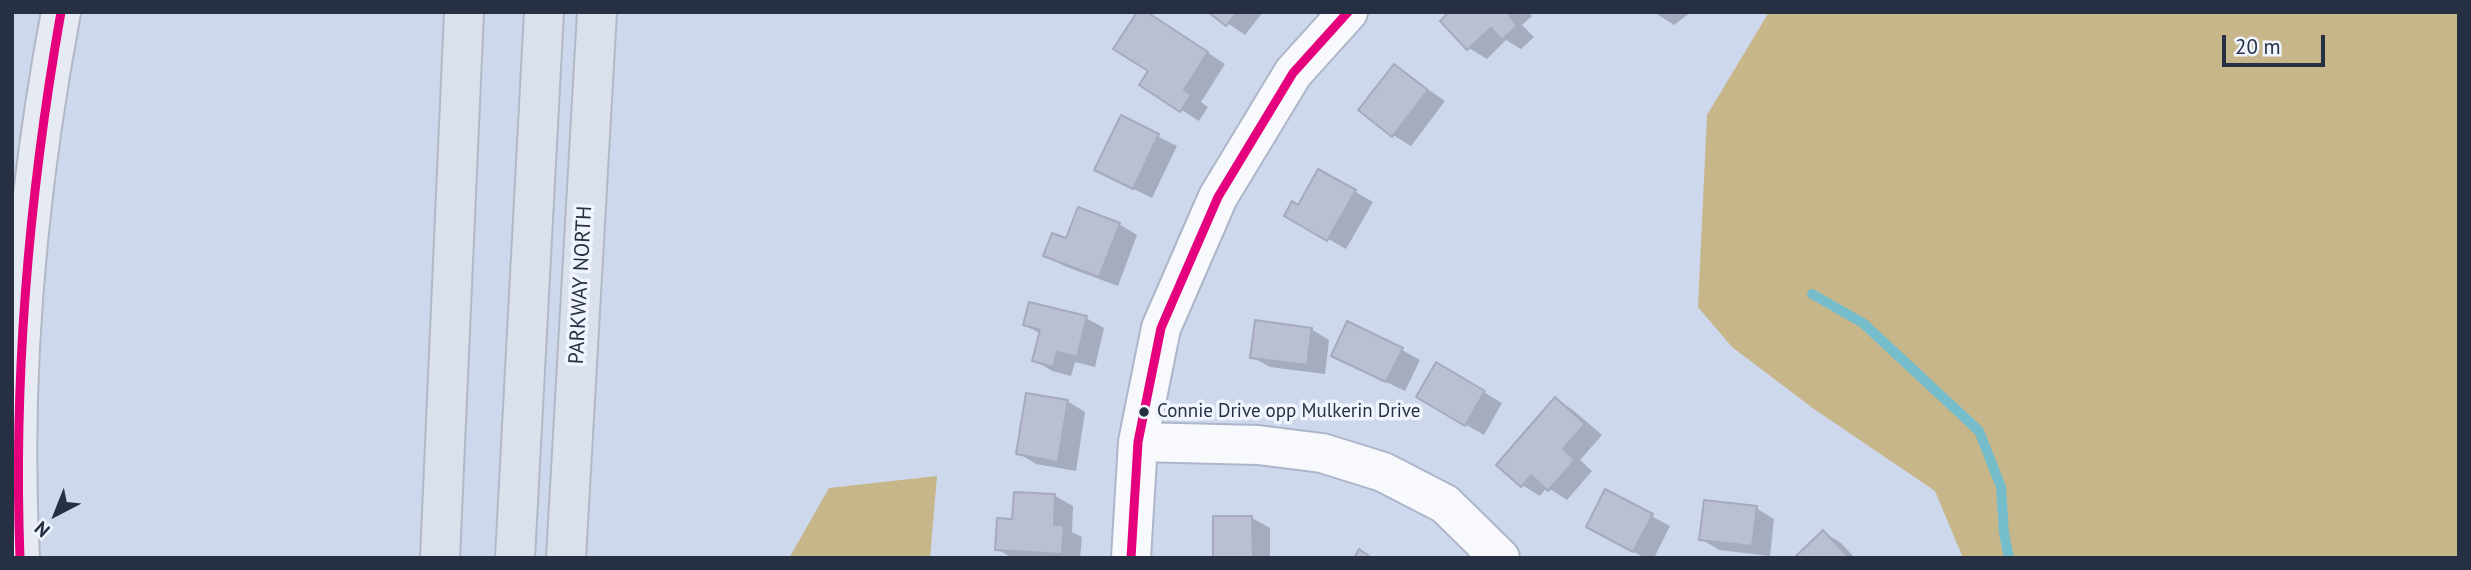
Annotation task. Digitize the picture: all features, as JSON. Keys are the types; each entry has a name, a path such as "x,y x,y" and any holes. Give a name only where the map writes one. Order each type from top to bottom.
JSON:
{"highway":[{"path":"440,558 464,12"},
{"path":"515,558 544,12"},
{"name":"PARKWAY NORTH","path":"566,558 597,12"}],"main road":[{"path":"20,558 16,413 19,319 27,224 61,12"}],"street":[{"path":"1130,558 1138,442 1161,328 1218,197 1293,73 1348,12"},
{"path":"1138,442 1258,444 1322,453 1383,472 1444,505 1500,558"}],"shaded area":[{"path":"1769,12 2459,12 2459,558 1963,558 1935,491 1814,409 1732,347 1698,307 1707,115"},
{"path":"937,476 930,558 789,558 829,488"}],"building":[{"path":"1137,12 1147,12 1208,52 1184,90 1191,95 1180,112 1139,85 1148,71 1113,49"},
{"path":"1208,12 1237,12 1226,26"},
{"path":"1449,12 1507,12 1517,26 1502,40 1491,28 1467,50 1440,21"},
{"path":"1394,64 1428,90 1392,137 1358,110"},
{"path":"1121,115 1159,134 1133,189 1094,170"},
{"path":"1318,169 1356,190 1327,241 1284,216 1292,201 1298,205"},
{"path":"1078,207 1120,223 1099,277 1043,256 1052,233 1066,238"},
{"path":"1029,302 1087,316 1077,357 1057,352 1053,367 1032,361 1040,330 1023,325"},
{"path":"1255,320 1312,328 1307,365 1250,358"},
{"path":"1347,321 1403,348 1386,382 1331,356"},
{"path":"1436,362 1485,391 1465,426 1416,397"},
{"path":"1026,393 1068,400 1058,462 1016,454"},
{"path":"1555,397 1585,424 1563,449 1575,460 1548,491 1531,475 1521,487 1496,465"},
{"path":"1605,489 1653,514 1633,552 1586,527"},
{"path":"1014,492 1055,494 1054,525 1064,525 1062,554 995,550 997,518 1012,519"},
{"path":"1704,500 1757,506 1752,546 1699,540"},
{"path":"1213,516 1252,516 1253,558 1213,558"},
{"path":"1823,530 1849,558 1794,558"},
{"path":"1359,549 1372,558 1354,558"}],"waterway":[{"path":"1812,294 1863,323 1979,431 2001,487 2004,533 2009,558"}],"transit line":[{"path":"20,558 19,420 26,284 40,148 61,12"},
{"path":"1131,558 1138,442 1161,328 1218,197 1293,73 1348,12"}],"place":[{"name":"Connie Drive opp Mulkerin Drive","path":"1144,412"}]}
